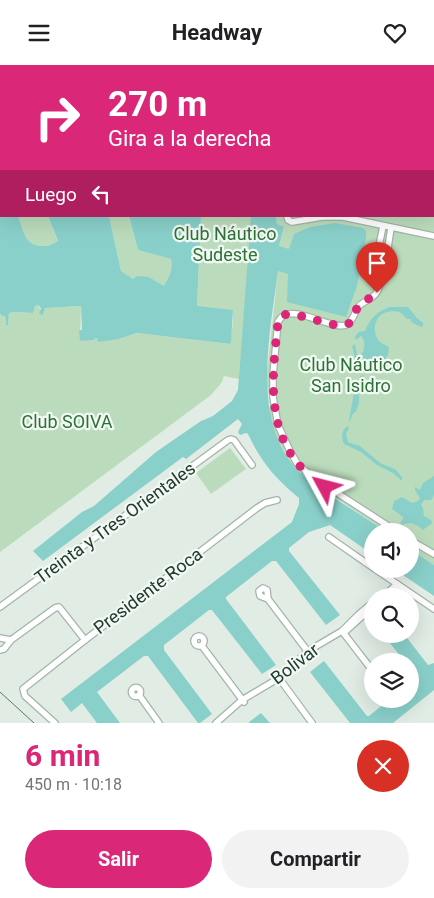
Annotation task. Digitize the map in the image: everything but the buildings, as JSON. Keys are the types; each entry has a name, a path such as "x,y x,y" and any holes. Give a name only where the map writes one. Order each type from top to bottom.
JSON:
{"street":[{"path":"287,217 288,220 292,222 320,217 343,217 434,236"},
{"path":"383,226 377,255 378,258 385,260"},
{"path":"383,523 325,487 297,463 280,432 273,387 280,317 292,314 338,325 346,325 352,321 360,306 377,293 391,228"},
{"name":"Treinta y Tres Orientales","path":"0,607 231,439 234,440 252,465"},
{"name":"Presidente Roca","path":"55,723 26,696 23,689 84,640 258,508 265,503 277,500"},
{"path":"329,537 364,561"},
{"path":"419,545 434,554"},
{"path":"388,578 434,609"},
{"path":"266,597 309,652"},
{"path":"0,650 4,649 11,640 59,607 84,640"},
{"name":"Bolivar","path":"343,632 354,617 364,609"},
{"name":"Bolivar","path":"216,723 243,701 280,679 309,652 343,632 364,614"},
{"path":"343,632 364,660"},
{"path":"0,638 11,640"},
{"path":"202,646 243,701"},
{"path":"280,679 312,723"},
{"path":"139,695 159,723"},
{"name":"Bolivar","path":"221,723 243,701"}],"green space":[{"path":"18,217 48,217 58,242 44,246 36,245 28,240"},
{"name":"Club Náutico Sudeste","path":"109,217 129,217 138,250 171,259 171,270 164,286 149,277 133,279 121,271"},
{"name":"Club SOIVA","path":"201,217 252,217 239,379 224,376 222,382 211,395 0,552 0,314 4,315 6,325 8,324 9,313 33,313 35,306 38,305 43,315 45,308 81,306 80,341 98,338 98,341 119,339 137,333 230,344 233,311 197,307"},
{"name":"Club Náutico San Isidro","path":"276,217 434,217 434,565 419,555 419,523 373,523 305,477 291,462 275,436 270,420 270,400 266,381 279,246 284,228 277,224"},
{"path":"230,448 246,469 211,494 196,473"}],"water":[{"path":"0,217 18,217 23,232 28,240 42,246 58,241 48,217 109,217 121,271 133,279 137,276 149,277 164,286 171,270 171,259 138,250 129,217 201,217 197,306 233,310 230,344 137,333 119,339 98,342 97,338 80,341 79,330 82,330 81,306 45,308 43,315 39,314 41,308 38,305 35,306 33,313 9,313 8,325 6,325 5,317 0,314"},
{"path":"251,217 276,217 277,224 284,227 279,246 289,249 294,234 310,227 335,223 363,228 366,231 366,237 357,286 346,317 287,302 288,274 278,271 268,352 267,381 270,408 276,434 288,458 315,484 373,523 364,523 364,548 330,525 309,532 289,548 289,551 340,615 326,625 276,561 272,561 226,597 226,599 276,665 262,674 212,610 209,610 164,645 164,650 212,714 198,723 148,656 144,656 97,692 120,723 97,723 82,703 71,712 61,699 292,522 299,504 299,498 269,469 248,434 240,435 238,432 242,424 238,419 186,459 183,457 43,561 33,551 82,512 94,506 156,452 201,421 213,416 232,401 238,390"},
{"path":"389,307 408,307 423,323 423,326 421,327 411,322 411,319 407,319 400,312 394,311 381,315 375,325 375,334 381,343 389,347 388,355 382,363 365,365 362,371 359,371 360,362 358,358 355,358 352,346 355,344 357,354 360,356 364,343 361,336 356,340 355,336 359,332 365,331 374,316"},
{"path":"363,375 365,380 363,389 359,394 359,403 350,422 354,393 361,380 360,376"},
{"path":"348,426 346,434 348,442 360,446 380,463 395,469 402,477 402,481 361,452 344,444 342,434"},
{"path":"434,476 434,495 431,500 424,500 421,505 424,516 431,520 432,523 423,530 419,527 419,523 400,523 403,517 392,509 394,501 402,497 412,503 418,501 420,498 415,487 420,490 423,483"},
{"path":"419,555 434,565 434,596 407,578 419,578"},
{"path":"390,643 411,643 419,653 398,653"},
{"path":"419,653 428,665 434,663 434,690 419,702"},
{"path":"324,661 367,716 379,708 412,708 393,723 350,723 310,672"},
{"path":"261,713 270,723 249,723 249,722"}],"tram line":[{"path":"0,692 34,723"}],"route":[{"path":"325,487 297,463 283,439 278,425 273,387 278,322 283,315 292,314 338,325 346,325 352,321 358,308 377,293"}]}
